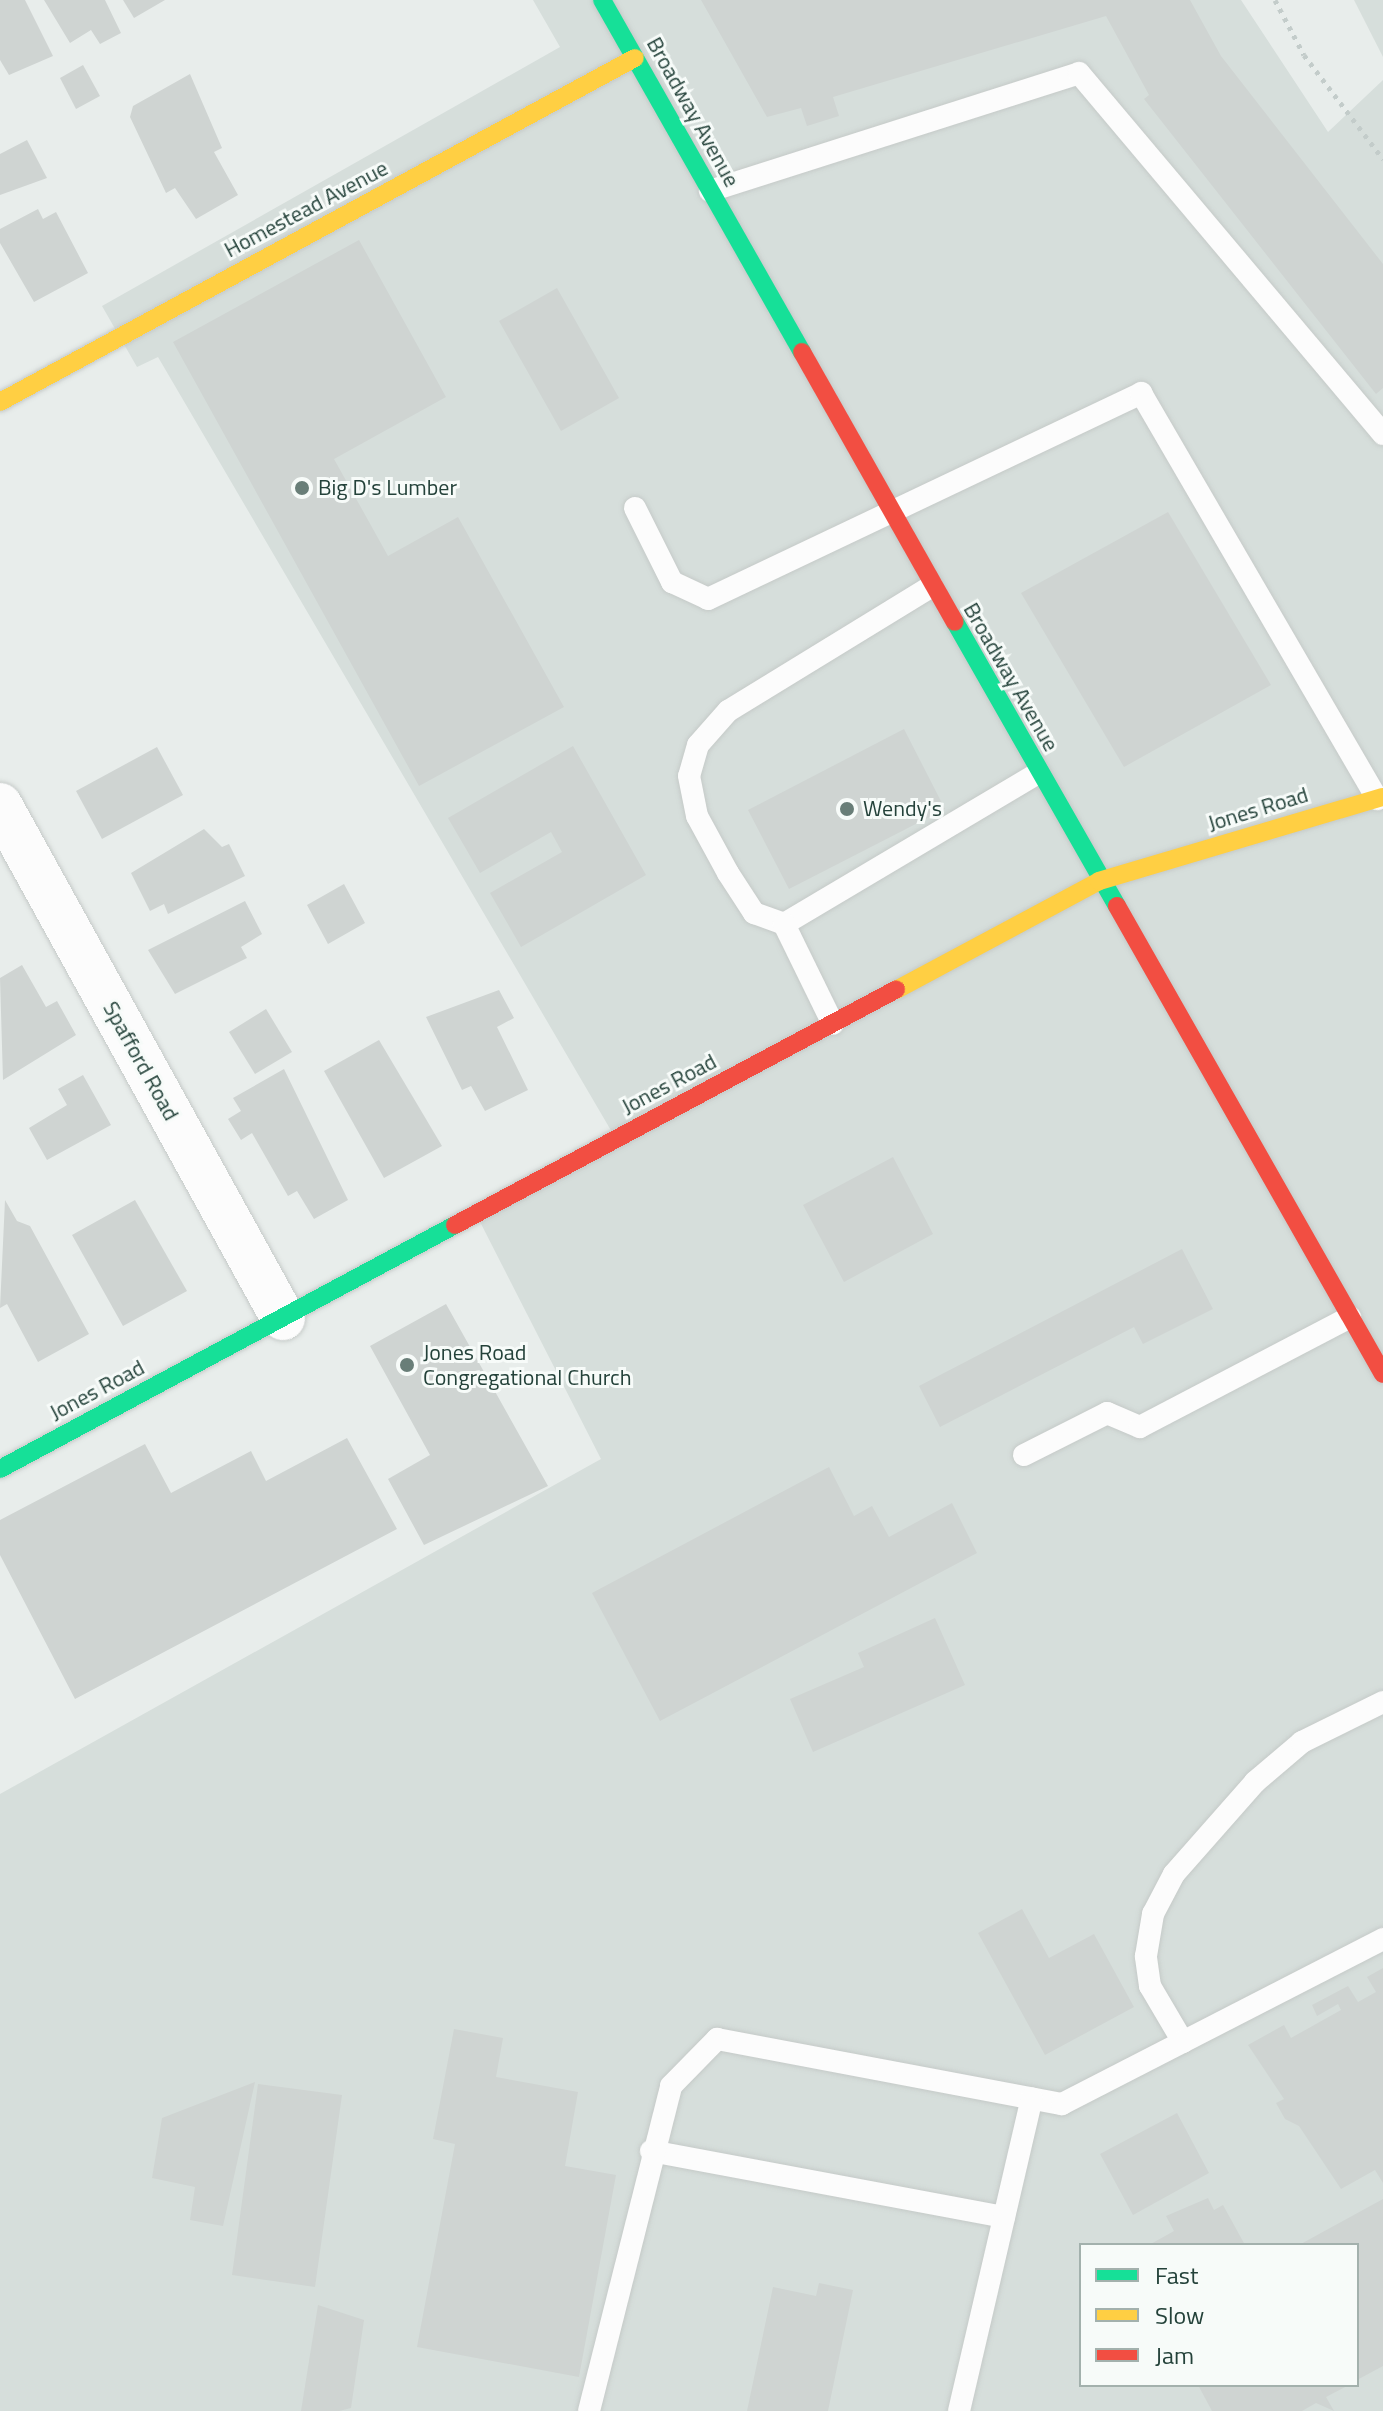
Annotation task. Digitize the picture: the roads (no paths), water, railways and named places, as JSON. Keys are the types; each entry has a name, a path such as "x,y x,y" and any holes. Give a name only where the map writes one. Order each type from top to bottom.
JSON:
{"street":[{"name":"Broadway Avenue","path":"602,0 1099,881 1383,1374"},
{"name":"Homestead Avenue","path":"0,402 635,58"},
{"name":"Jones Road","path":"0,1469 1099,881 1380,798"},
{"name":"Spafford Road","path":"0,805 283,1318"}],"lane":[{"path":"710,191 1079,73 1383,434"},
{"path":"635,508 672,582 708,599 889,509 1141,393 1380,798"},
{"path":"833,1024 784,924 754,913 697,816 689,776 698,745 728,711 932,586"},
{"path":"784,924 1038,773"},
{"path":"1024,1455 1107,1413 1140,1427 1350,1317"},
{"path":"1183,2042 1150,1986 1146,1956 1153,1914 1174,1874 1255,1782 1302,1742 1383,1702"},
{"path":"589,2411 651,2151 671,2086 717,2039 1062,2104 1383,1939"},
{"path":"959,2411 1032,2098"},
{"path":"651,2151 1004,2217"}],"place":[{"name":"Big D's Lumber","path":"302,488"},
{"name":"Wendy's","path":"847,809"},
{"name":"Jones Road Congregational Church","path":"407,1365"}]}
